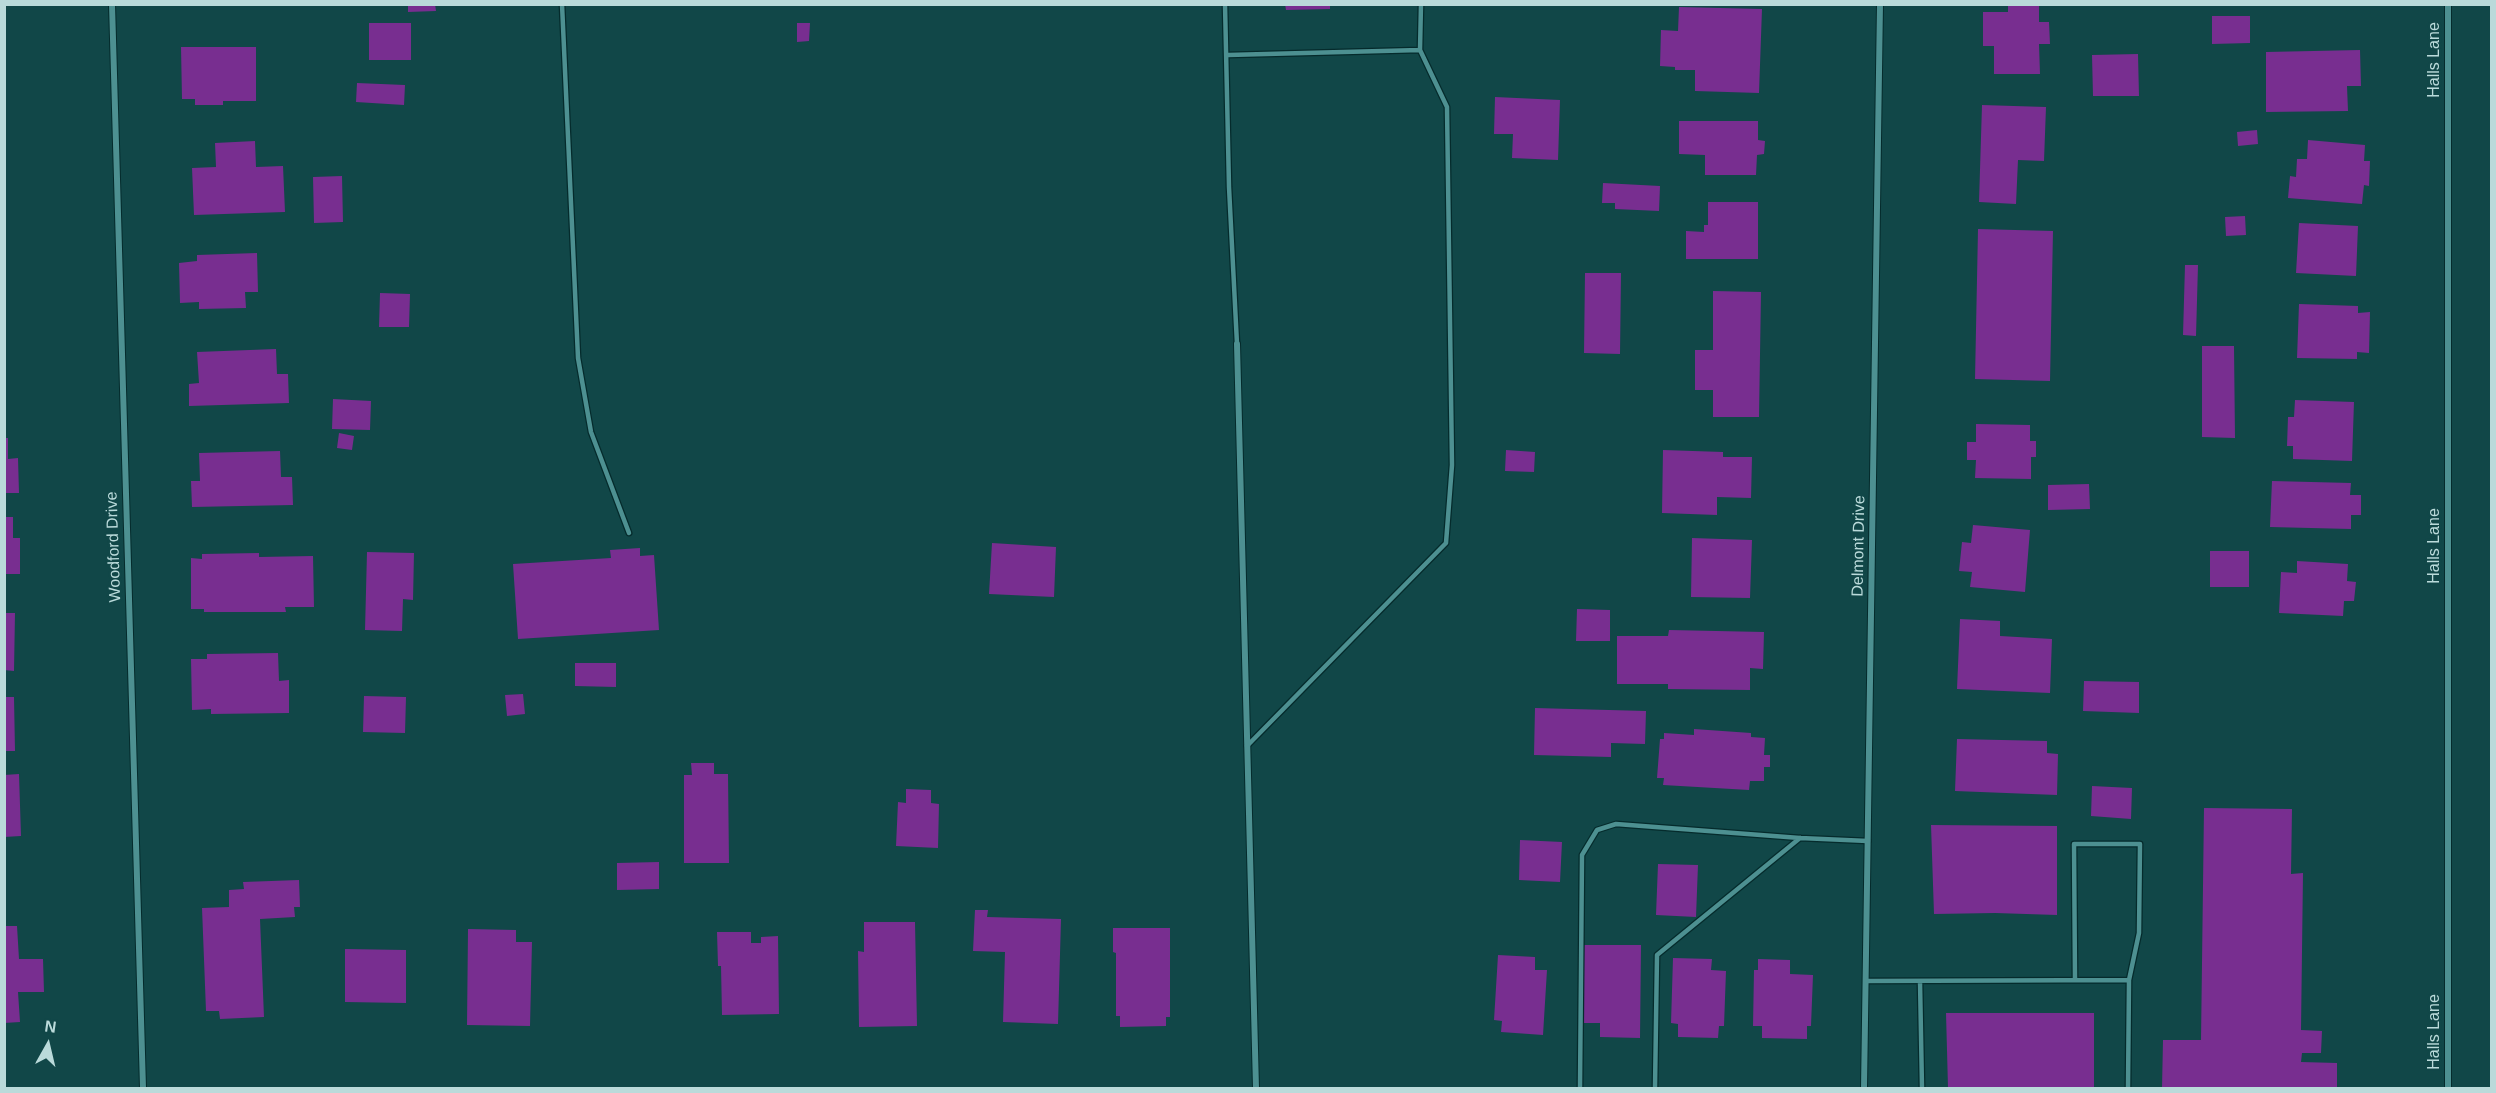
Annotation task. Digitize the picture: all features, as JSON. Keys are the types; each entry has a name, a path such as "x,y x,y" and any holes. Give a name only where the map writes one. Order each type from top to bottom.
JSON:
{"street":[{"name":"Woodford Drive","path":"111,4 143,1089"},
{"name":"Delmont Drive","path":"1864,1089 1880,4"},
{"name":"Halls Lane","path":"2448,4 2448,1089"},
{"path":"1237,344 1256,1089"}],"lane":[{"path":"562,4 578,358 591,432 629,533"},
{"path":"1226,4 1229,187 1237,344"},
{"path":"1247,746 1446,543 1452,465 1446,107 1420,50 1421,4"},
{"path":"1228,55 1420,50"},
{"path":"1580,1089 1582,855 1597,830 1616,824 1868,841"},
{"path":"1655,1089 1657,955 1800,838"},
{"path":"2075,980 2074,844 2140,844 2139,933 2129,981 2128,1089"},
{"path":"1866,981 2129,981"},
{"path":"1920,981 1922,1089"}],"building":[{"path":"408,4 435,4 436,11 408,12"},
{"path":"1285,4 1330,4 1330,9 1286,10"},
{"path":"2008,5 2039,5 2039,22 2049,22 2050,44 2039,44 2040,74 1994,74 1994,46 1983,46 1983,12 2008,12"},
{"path":"1679,7 1762,9 1759,93 1695,91 1695,70 1675,70 1675,67 1660,66 1661,30 1678,31"},
{"path":"2212,16 2250,16 2250,43 2212,44"},
{"path":"369,23 411,23 411,60 369,60"},
{"path":"797,23 810,23 809,41 797,42"},
{"path":"181,47 256,47 256,101 223,101 223,105 195,105 195,99 182,99"},
{"path":"2360,50 2361,86 2347,86 2348,111 2266,112 2266,52"},
{"path":"2138,54 2139,96 2093,96 2092,55"},
{"path":"357,83 405,85 404,105 356,102"},
{"path":"1495,97 1560,100 1558,160 1512,158 1513,134 1494,134"},
{"path":"1982,105 2046,107 2044,161 2018,160 2016,204 1979,202"},
{"path":"1679,121 1758,121 1758,140 1765,141 1764,154 1757,155 1756,175 1705,175 1705,155 1679,154"},
{"path":"2257,130 2258,144 2238,146 2237,132"},
{"path":"2308,140 2365,145 2364,161 2370,161 2369,186 2364,185 2362,204 2288,198 2290,176 2296,177 2297,159 2307,159"},
{"path":"255,141 256,167 283,166 285,212 194,215 192,168 216,167 215,143"},
{"path":"342,176 343,222 314,223 313,177"},
{"path":"1603,183 1660,186 1659,211 1615,209 1615,203 1602,203"},
{"path":"1708,202 1758,202 1758,259 1686,259 1686,231 1704,232 1704,225 1708,225"},
{"path":"2245,216 2246,235 2226,236 2225,217"},
{"path":"2299,223 2358,226 2356,276 2296,273"},
{"path":"1978,229 2053,231 2050,381 1975,379"},
{"path":"257,253 258,292 245,292 246,308 199,309 199,302 180,303 179,263 197,261 197,255"},
{"path":"2185,265 2198,265 2196,336 2183,335"},
{"path":"1585,273 1621,273 1620,354 1584,353"},
{"path":"1713,291 1761,292 1759,417 1713,417 1713,390 1695,390 1695,350 1713,350"},
{"path":"380,293 410,294 409,327 379,327"},
{"path":"2299,304 2358,306 2358,313 2370,312 2369,353 2357,352 2357,359 2297,358"},
{"path":"2202,346 2234,346 2235,438 2202,437"},
{"path":"276,349 277,374 288,374 289,403 189,406 189,384 199,383 197,352"},
{"path":"333,399 371,401 370,430 332,429"},
{"path":"2295,400 2354,402 2352,461 2293,459 2293,446 2287,446 2288,417 2294,417"},
{"path":"1976,424 2030,425 2030,441 2036,441 2036,457 2031,457 2031,479 1975,478 1976,460 1967,460 1967,442 1976,442"},
{"path":"339,433 354,436 352,450 337,448"},
{"path":"4,438 8,438 8,459 18,458 19,493 4,493"},
{"path":"1506,450 1535,452 1534,472 1505,471"},
{"path":"1663,450 1723,452 1723,457 1752,457 1751,498 1717,497 1717,515 1662,513"},
{"path":"280,451 281,477 292,477 293,505 192,507 191,481 200,481 199,453"},
{"path":"2272,481 2351,483 2350,495 2361,495 2361,515 2351,515 2351,529 2270,527"},
{"path":"2089,484 2090,509 2048,510 2048,485"},
{"path":"4,517 13,517 13,538 20,538 20,574 4,574"},
{"path":"1973,525 2030,530 2025,592 1970,587 1972,572 1959,571 1962,542 1971,543"},
{"path":"1692,538 1752,540 1750,598 1691,597"},
{"path":"992,543 1056,547 1054,597 989,594"},
{"path":"640,548 640,556 654,555 659,630 518,639 513,564 611,558 610,550"},
{"path":"2210,551 2249,551 2249,587 2210,587"},
{"path":"367,552 414,553 413,600 403,599 402,631 365,630"},
{"path":"259,553 259,557 313,556 314,607 285,607 286,612 204,612 204,609 191,609 191,558 202,559 202,554"},
{"path":"2297,561 2348,564 2347,581 2356,582 2354,601 2344,601 2343,616 2279,613 2281,572 2297,573"},
{"path":"1577,609 1610,610 1610,641 1576,641"},
{"path":"4,613 15,613 14,671 4,670"},
{"path":"1960,619 2000,621 2000,636 2052,639 2050,693 1957,689"},
{"path":"1669,630 1764,632 1763,669 1750,668 1750,690 1668,689 1668,684 1617,684 1617,636 1668,636"},
{"path":"278,653 279,681 289,680 289,713 211,714 211,709 192,710 191,659 207,659 207,654"},
{"path":"575,663 616,663 616,687 575,686"},
{"path":"2084,681 2139,682 2139,713 2083,711"},
{"path":"523,694 525,714 507,716 505,695"},
{"path":"364,696 406,697 405,733 363,732"},
{"path":"4,697 14,697 15,751 4,751"},
{"path":"1535,708 1646,711 1645,744 1611,743 1611,757 1534,755"},
{"path":"1694,729 1751,733 1751,737 1765,738 1764,755 1770,755 1770,767 1764,767 1764,781 1750,781 1749,790 1663,785 1664,778 1657,778 1660,739 1664,739 1664,733 1694,735"},
{"path":"1957,739 2047,741 2047,753 2058,754 2057,795 1955,791"},
{"path":"691,763 714,763 714,774 728,774 729,863 684,863 684,775 692,775"},
{"path":"19,774 21,836 4,837 4,775"},
{"path":"2092,786 2132,788 2131,819 2091,816"},
{"path":"906,789 931,790 931,803 939,804 938,848 896,846 898,802 906,803"},
{"path":"2204,808 2292,809 2291,874 2303,873 2301,1030 2322,1031 2321,1053 2302,1053 2301,1062 2337,1063 2337,1088 2162,1088 2163,1040 2201,1040"},
{"path":"1931,825 2057,826 2057,915 1934,914"},
{"path":"1520,840 1562,842 1560,882 1519,880"},
{"path":"659,862 659,889 617,890 617,863"},
{"path":"1658,864 1698,865 1696,917 1656,915"},
{"path":"299,880 300,907 294,907 295,917 260,919 264,1017 220,1019 219,1011 206,1011 202,908 229,907 229,890 244,889 243,882"},
{"path":"975,910 988,910 987,917 1061,919 1058,1024 1003,1022 1005,952 973,951"},
{"path":"864,922 915,922 917,1026 859,1027 858,951 864,952"},
{"path":"4,926 17,926 19,959 43,959 44,992 18,992 20,1022 4,1023"},
{"path":"1113,928 1170,928 1170,1017 1166,1017 1166,1026 1120,1027 1120,1016 1116,1016 1116,953 1113,952"},
{"path":"468,929 516,930 516,942 532,942 530,1026 467,1025"},
{"path":"717,932 751,932 751,943 761,943 761,937 778,936 779,1014 722,1015 721,966 718,966"},
{"path":"1583,945 1641,945 1640,1038 1600,1037 1600,1023 1582,1023"},
{"path":"345,949 406,950 406,1003 345,1002"},
{"path":"1498,955 1535,957 1535,970 1547,970 1543,1035 1501,1032 1502,1021 1494,1020"},
{"path":"1673,958 1712,959 1711,970 1726,971 1724,1026 1719,1026 1718,1038 1678,1037 1678,1024 1671,1023"},
{"path":"1758,959 1790,960 1790,974 1813,975 1811,1026 1807,1026 1807,1039 1762,1038 1762,1026 1753,1026 1754,970 1758,970"},
{"path":"1946,1013 2094,1013 2094,1088 1948,1088"}]}
